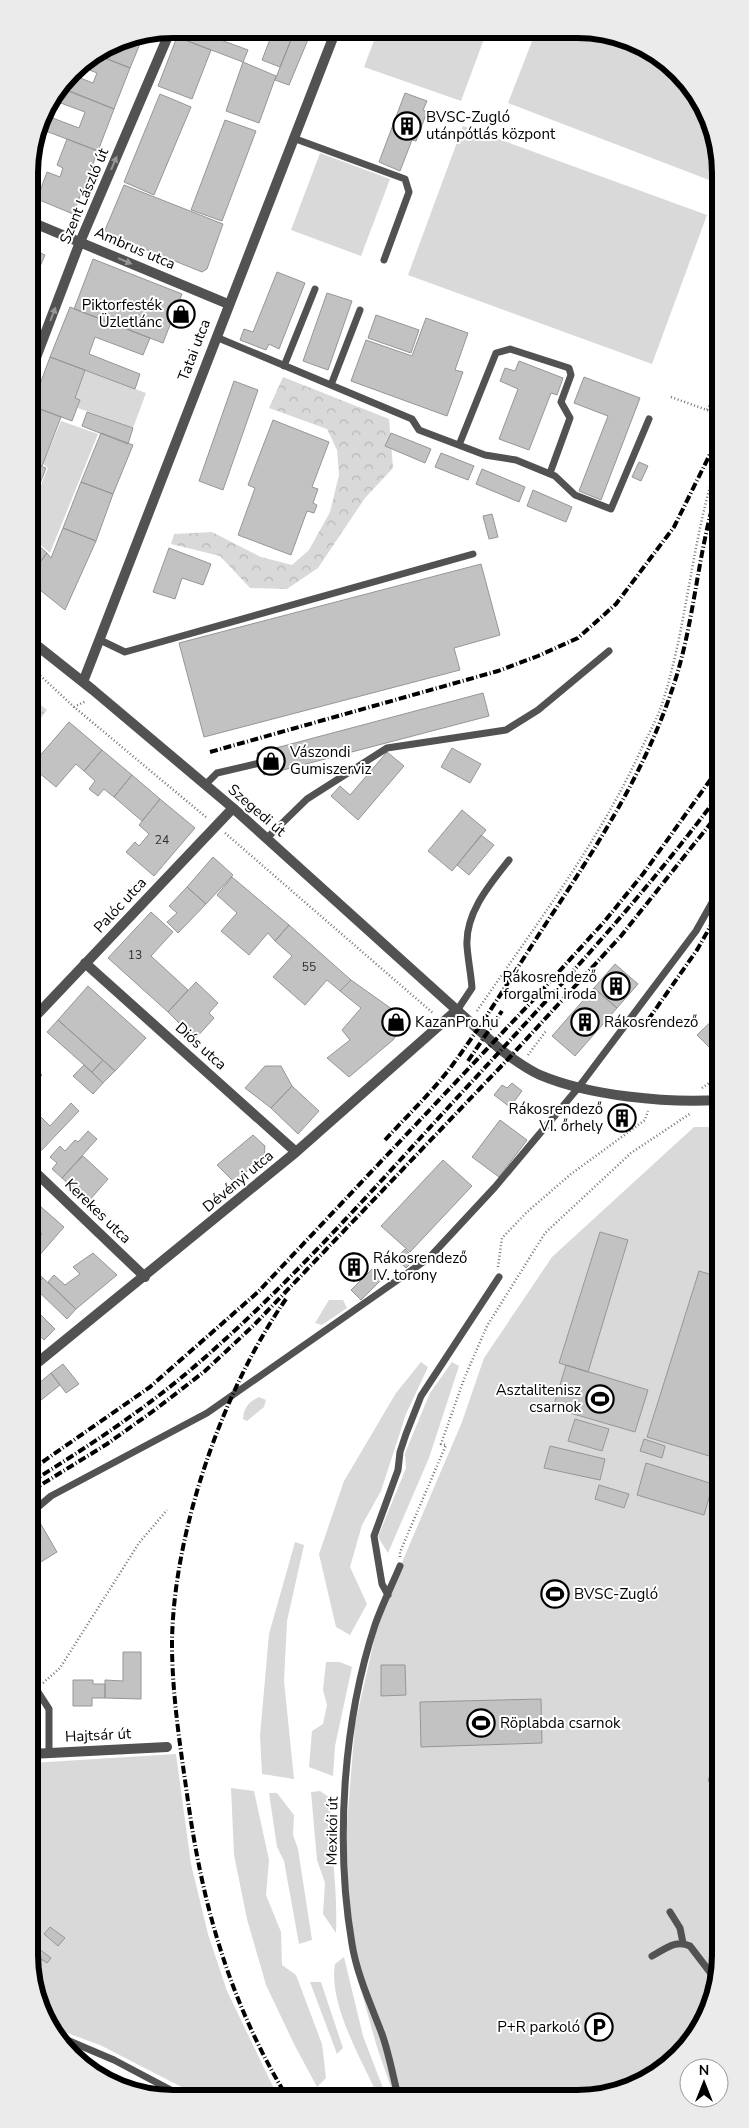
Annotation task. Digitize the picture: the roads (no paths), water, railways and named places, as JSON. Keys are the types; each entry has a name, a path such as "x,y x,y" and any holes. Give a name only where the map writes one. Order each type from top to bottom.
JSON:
{"street":[{"name":"Szent László út","path":"38,352 80,242 167,38"},
{"name":"Tatai utca","path":"83,682 228,304 333,38"},
{"name":"Ambrus utca","path":"38,225 228,304"},
{"name":"Szegedi út","path":"38,646 233,808 458,1009 501,1050 521,1064 538,1074 578,1088 654,1098 711,1100"},
{"name":"Palóc utca","path":"38,1014 233,808"},
{"name":"Diós utca","path":"86,963 296,1152"},
{"name":"Dévényi utca","path":"38,1362 296,1152 458,1009"},
{"name":"Kerekes utca","path":"38,1175 145,1277"},
{"name":"Hajtsár út","path":"38,1754 167,1747"}],"lane":[{"path":"293,138 405,179 409,192 384,260"},
{"path":"284,366 315,289"},
{"path":"332,385 360,310"},
{"path":"216,336 412,419 419,430 485,455 516,460 555,476 574,495 611,509 649,419"},
{"path":"459,445 496,353 510,349 569,368 571,376 561,402 570,418 550,474"},
{"path":"100,640 125,652 474,554"},
{"path":"267,838 307,799 388,748 506,730 538,710 608,651"},
{"path":"206,785 217,773 260,764"},
{"path":"458,1009 472,988 467,944 472,917 485,890 509,860"},
{"path":"38,1507 51,1496 207,1413 429,1258 495,1186 578,1088 696,931 712,903"},
{"path":"388,1595 382,1584 374,1536 398,1470 400,1452 406,1434 421,1396 499,1277"},
{"name":"Mexikói út","path":"396,2090 382,2037 352,1945 346,1884 344,1828 352,1724 362,1671 376,1624 400,1566"},
{"path":"38,1694 49,1709 49,1753"},
{"path":"670,1912 680,1928 683,1943"},
{"path":"652,1956 675,1943 683,1943 690,1946 710,1972"},
{"path":"67,2040 114,2060 172,2090"}],"railway":[{"path":"210,752 498,671 578,638 616,604 674,527 712,450"},
{"path":"385,1140 443,1077 476,1032 584,865 634,780 673,687 686,638 712,510"},
{"path":"38,1465 150,1387 258,1292 535,998 604,922 643,874 712,778"},
{"path":"38,1477 105,1434 176,1382 214,1350 286,1281 355,1210 591,951 656,875 712,804"},
{"path":"38,1487 107,1444 156,1409 205,1371 254,1325 510,1057 621,936 712,822"},
{"path":"648,1020 697,950 712,924"},
{"path":"468,1061 502,1011"},
{"path":"283,2090 249,2025 221,1951 210,1913 193,1835 182,1757 175,1700 172,1643 181,1556 206,1464 242,1375 263,1335 286,1299"}],"place":[{"name":"BVSC-Zugló utánpótlás központ","path":"407,126"},
{"name":"Piktorfesték Üzletlánc","path":"181,314"},
{"name":"Vászondi Gumiszerviz","path":"271,761"},
{"name":"Rákosrendező forgalmi iroda","path":"616,986"},
{"name":"KazanPro.hu","path":"396,1022"},
{"name":"Rákosrendező","path":"585,1022"},
{"name":"Rákosrendező VI. őrhely","path":"622,1118"},
{"name":"Rákosrendező IV. torony","path":"354,1267"},
{"name":"Asztalitenisz csarnok","path":"600,1399"},
{"name":"BVSC-Zugló","path":"555,1594"},
{"name":"Röplabda csarnok","path":"481,1723"},
{"name":"P+R parkoló","path":"599,2027"}]}
